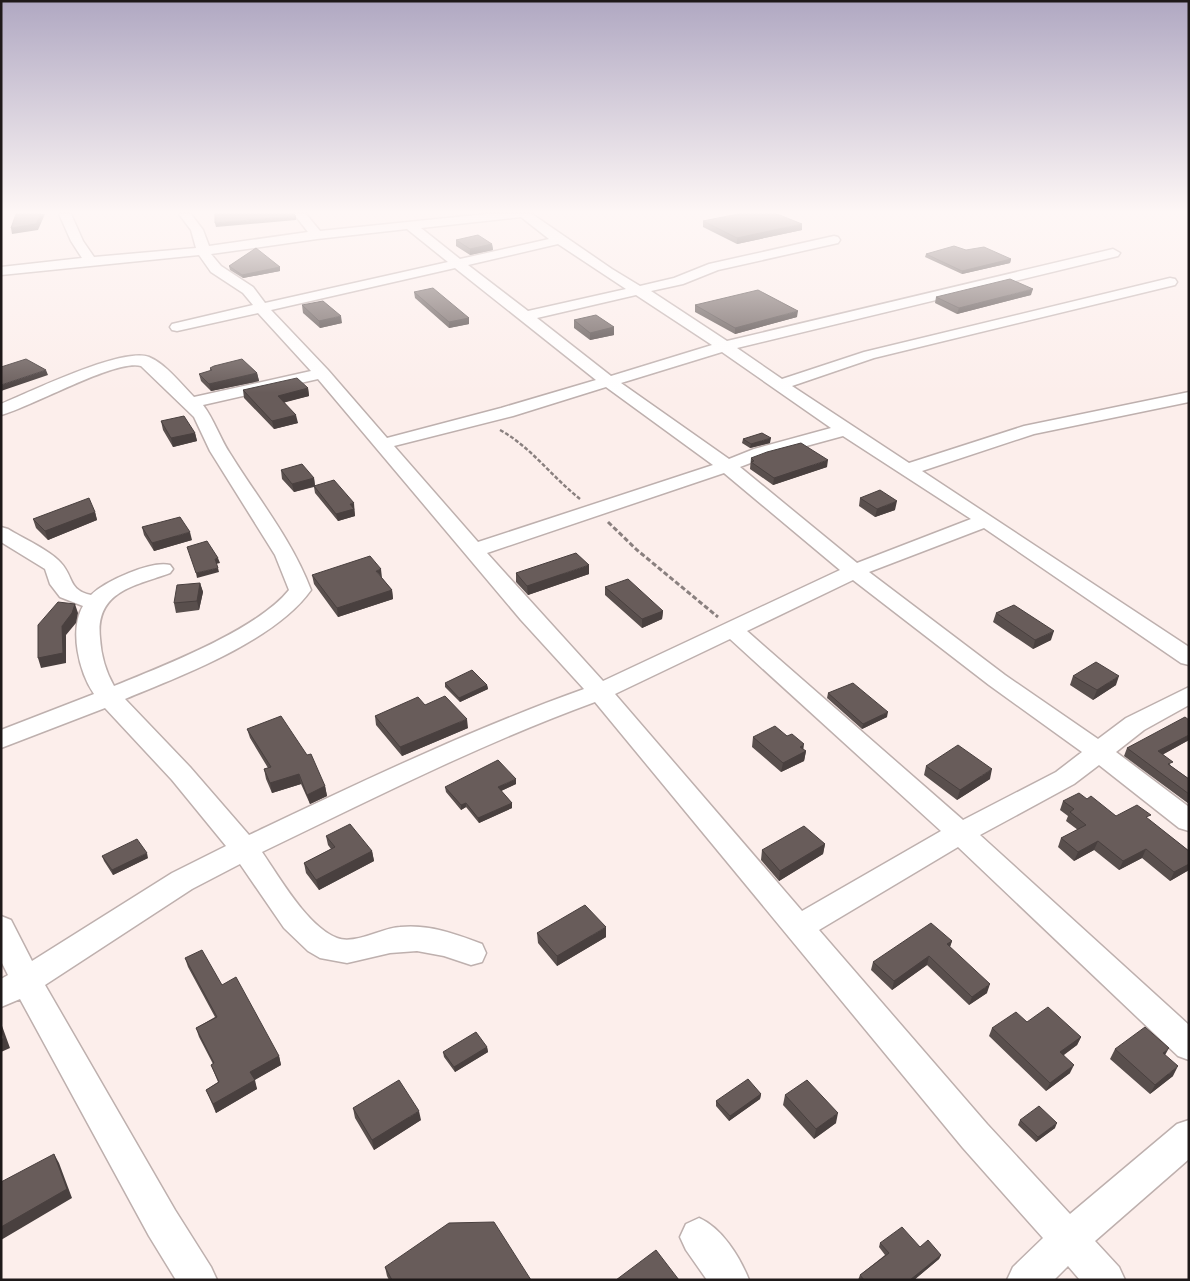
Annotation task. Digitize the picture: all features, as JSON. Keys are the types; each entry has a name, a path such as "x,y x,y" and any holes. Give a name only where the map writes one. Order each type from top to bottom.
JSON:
{"street":[{"path":"222,274 248,290 261,307 322,373 529,615 600,692 969,1129 1106,1280"},
{"path":"177,327 410,274"},
{"path":"473,274 606,380 727,466 854,571 981,668 1099,752 1189,821"},
{"path":"611,274 664,305 846,430 986,520 1189,658"},
{"path":"527,316 678,281 697,274"},
{"path":"384,444 506,412 606,380 723,347 1027,274"},
{"path":"780,385 869,355 1170,282"},
{"path":"1,410 79,378 135,358 147,362 203,414 216,446 280,548 300,590 294,600 238,638 165,675 1,740"},
{"path":"191,403 322,373"},
{"path":"909,469 1030,430 1189,397"},
{"path":"474,550 690,480 760,453 846,430"},
{"path":"14,988 182,880 244,849 438,756 522,720 600,692 854,571 986,520"},
{"path":"1,533 52,565 58,572 66,591 74,598 96,602"},
{"path":"163,569 124,583 96,602 89,618 91,653 96,672 110,698 190,784 244,849 292,915 319,943 334,950 351,950 396,939 416,938 450,944 471,953"},
{"path":"732,629 960,833 1189,1046"},
{"path":"799,927 960,833 1065,778 1135,724 1189,695"},
{"path":"1,928 14,988 198,1280"},
{"path":"1026,1280 1069,1239 1189,1136"},
{"path":"699,1238 730,1280"}],"building":[{"path":"1010,279 1033,289 959,308 936,297"},
{"path":"433,288 469,318 449,322 414,292"},
{"path":"758,290 798,311 735,328 695,305"},
{"path":"323,301 341,316 319,321 302,305"},
{"path":"596,315 614,327 590,333 574,320"},
{"path":"26,359 46,370 1,385 1,367"},
{"path":"242,359 257,373 209,384 199,374 212,370 210,368 214,366"},
{"path":"297,378 308,388 278,396 296,415 272,421 243,390"},
{"path":"184,416 195,433 171,438 161,421"},
{"path":"762,433 771,438 751,444 743,439"},
{"path":"801,443 828,460 774,478 751,462 754,461 751,458"},
{"path":"302,464 314,478 292,484 281,470"},
{"path":"334,480 354,503 350,504 354,509 336,514 314,486"},
{"path":"880,490 897,501 877,509 860,498"},
{"path":"89,498 95,512 45,531 33,519"},
{"path":"180,517 190,532 152,543 142,527"},
{"path":"207,541 218,558 215,559 218,568 196,573 187,547"},
{"path":"576,553 589,565 527,586 516,573"},
{"path":"370,556 381,569 376,571 392,590 337,608 312,575"},
{"path":"628,579 663,611 642,619 605,587"},
{"path":"200,583 197,601 174,603 177,585"},
{"path":"58,602 75,604 72,613 62,626 63,653 38,658 38,625"},
{"path":"1014,605 1054,631 1035,640 996,613"},
{"path":"1096,662 1119,676 1097,690 1073,676"},
{"path":"472,670 487,685 459,698 445,683"},
{"path":"853,683 888,712 863,724 828,693"},
{"path":"445,696 467,719 400,747 375,716 418,697 425,705"},
{"path":"281,716 307,755 311,754 325,786 307,795 299,774 270,783 264,769 271,767 247,729"},
{"path":"1185,717 1189,720 1189,735 1158,751 1173,762 1168,764 1189,779 1189,794 1127,748"},
{"path":"775,726 787,736 792,734 804,744 800,747 806,751 783,763 753,737"},
{"path":"958,745 992,769 960,790 926,766"},
{"path":"498,760 516,779 498,787 512,803 478,818 466,803 461,805 445,787"},
{"path":"1079,793 1087,799 1091,796 1116,816 1137,805 1151,815 1146,817 1189,851 1189,864 1174,872 1146,849 1123,861 1098,841 1078,852 1061,838 1086,825 1070,812 1074,809 1063,801"},
{"path":"350,824 372,851 316,880 304,863 335,847 326,836"},
{"path":"804,826 825,844 780,871 762,850"},
{"path":"137,839 147,853 112,870 102,856"},
{"path":"585,905 606,927 557,956 537,933"},
{"path":"931,923 952,941 947,944 990,984 972,997 929,956 894,981 873,962"},
{"path":"202,950 222,985 236,977 279,1056 250,1072 255,1080 213,1104 206,1090 219,1082 211,1065 214,1063 196,1028 217,1017 185,958"},
{"path":"1048,1007 1081,1037 1060,1052 1074,1065 1050,1083 992,1028 1016,1012 1027,1022"},
{"path":"1145,1027 1169,1048 1163,1053 1178,1066 1155,1085 1115,1049"},
{"path":"1,1029 4,1038 1,1040"},
{"path":"476,1032 487,1047 454,1067 443,1052"},
{"path":"748,1079 761,1094 730,1116 716,1101"},
{"path":"399,1080 419,1111 372,1140 353,1108"},
{"path":"807,1080 838,1113 816,1129 785,1095"},
{"path":"1039,1106 1057,1123 1038,1137 1020,1120"},
{"path":"54,1154 67,1189 1,1227 1,1182"},
{"path":"494,1222 531,1280 392,1280 385,1267 449,1223"},
{"path":"902,1227 920,1247 928,1240 941,1255 910,1280 864,1280 860,1275 889,1253 880,1243"},
{"path":"656,1250 679,1280 616,1280"}]}
